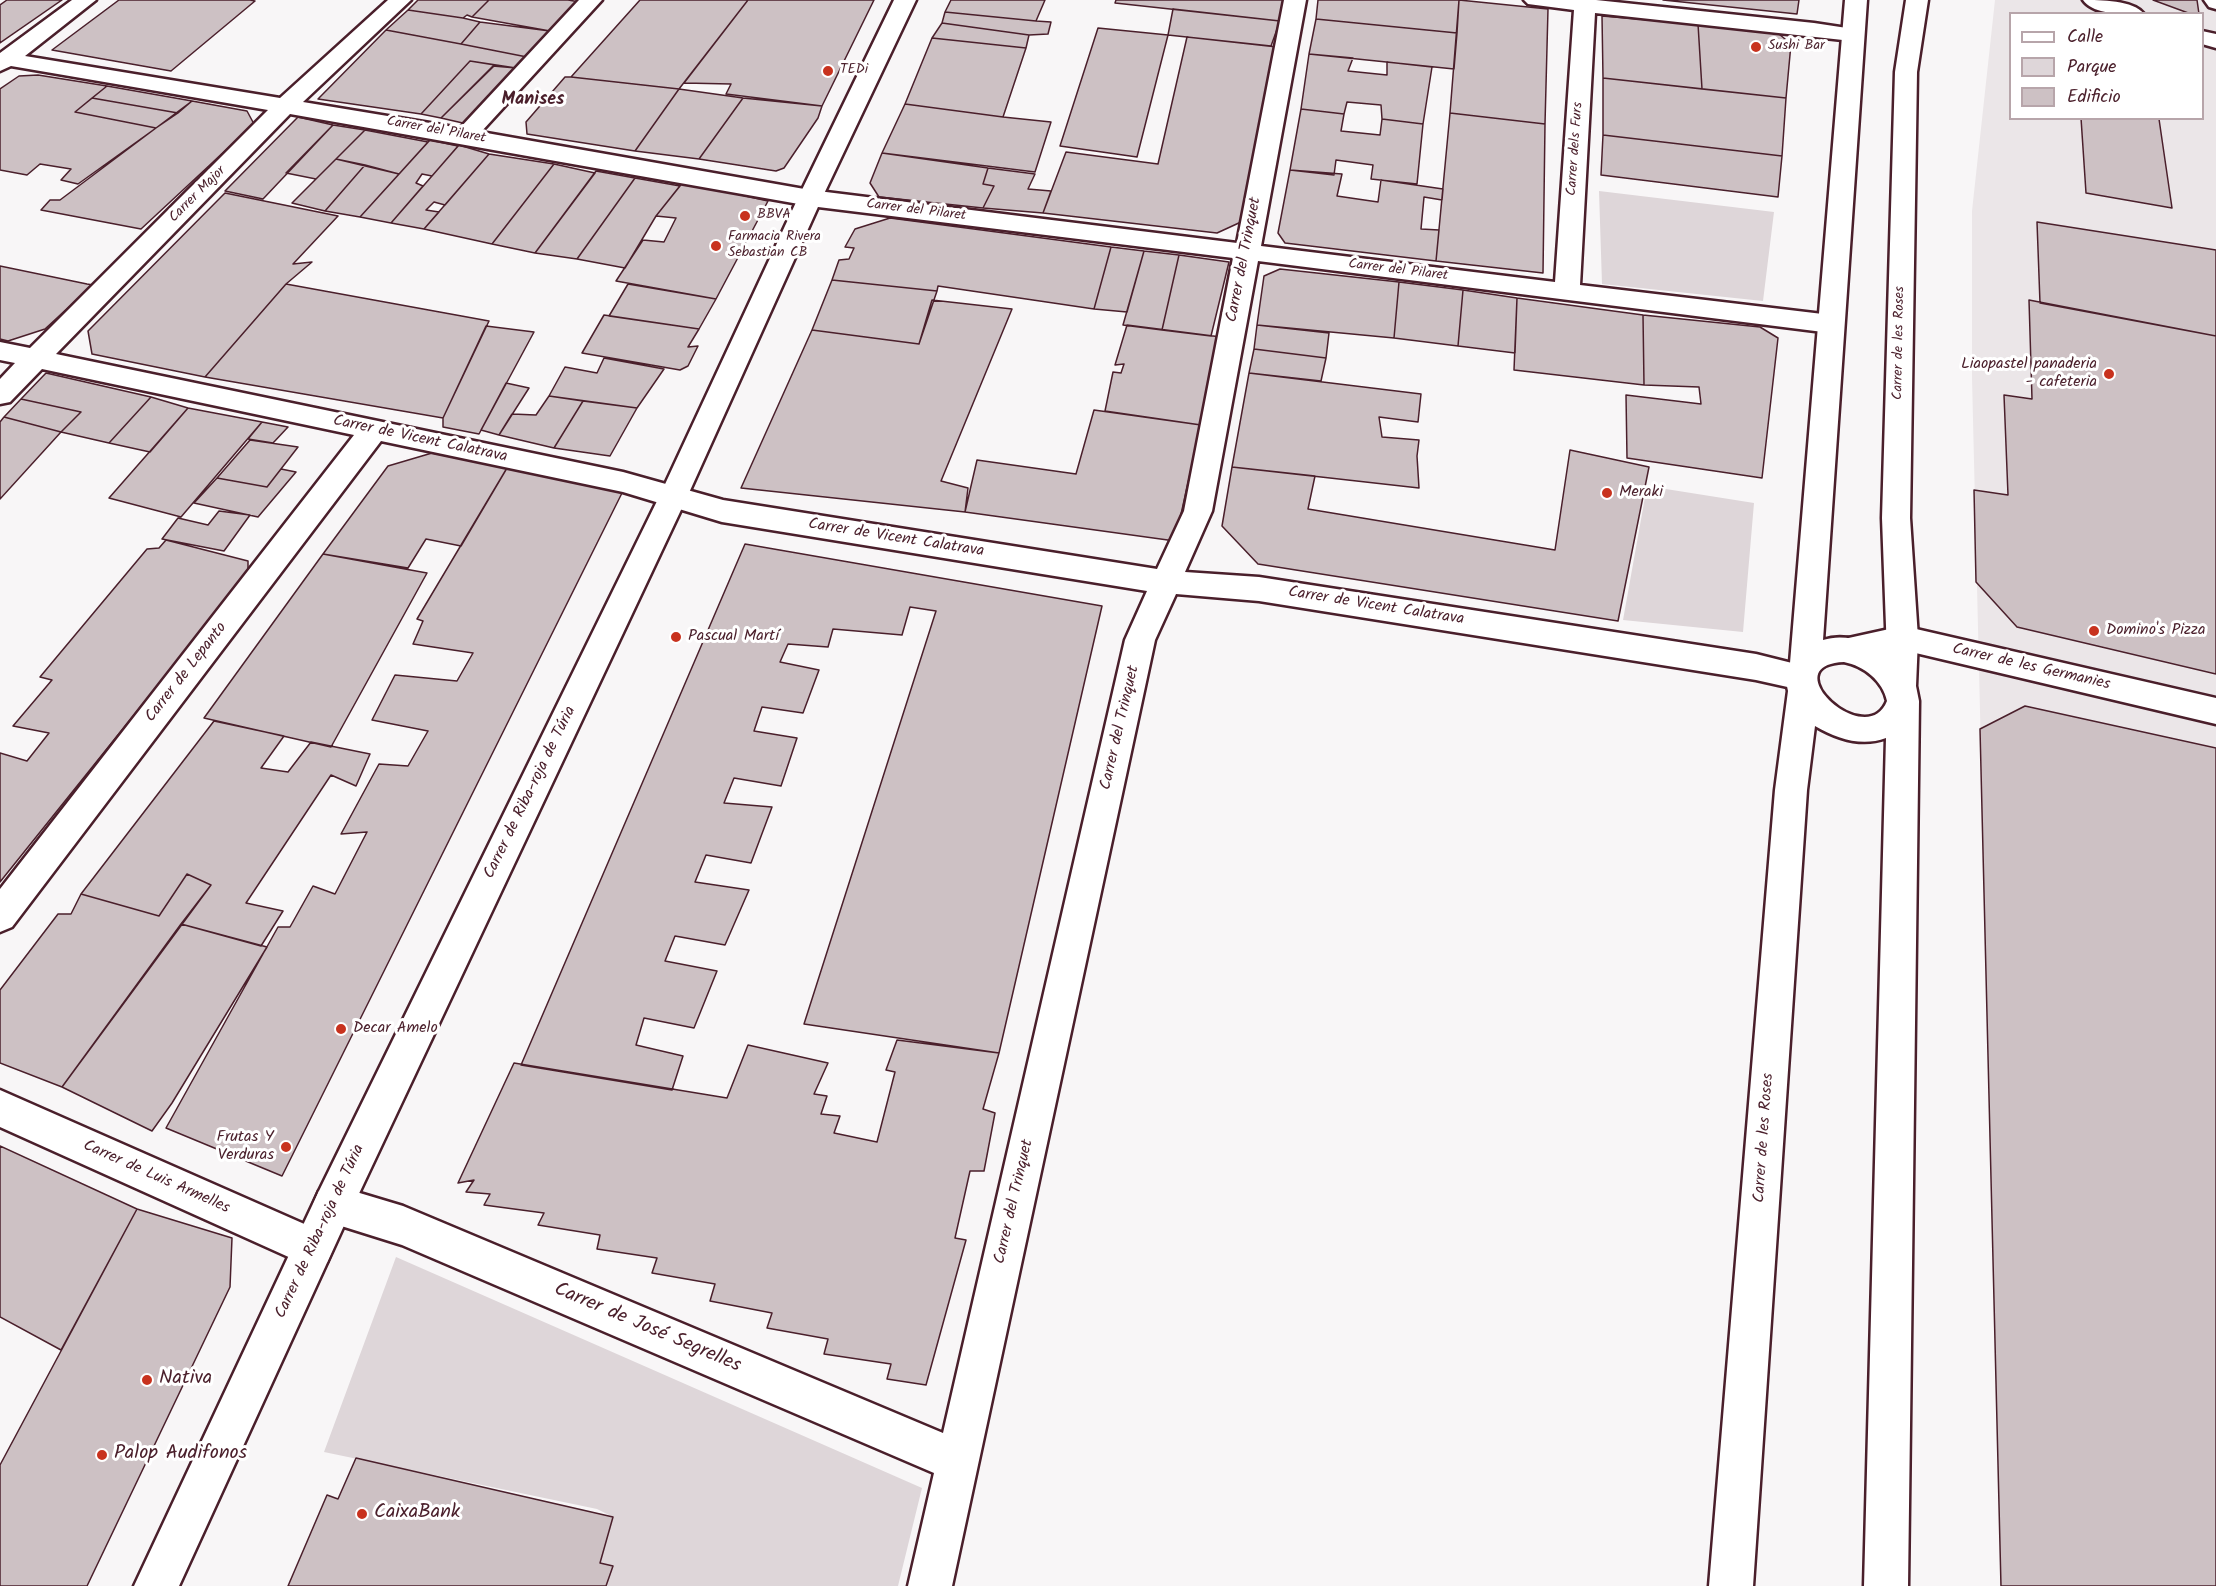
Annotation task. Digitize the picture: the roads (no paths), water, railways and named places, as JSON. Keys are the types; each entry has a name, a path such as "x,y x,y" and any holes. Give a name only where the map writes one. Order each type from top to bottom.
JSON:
{"street":[{"path":"3,61 85,0"},
{"name":"Carrer Major","path":"0,395 285,106 400,0"},
{"path":"465,136 591,0"},
{"name":"Carrer de Riba-roja de Túria","path":"156,1586 333,1205 674,495 810,198 905,0"},
{"name":"Carrer del Trinquet","path":"930,1586 1140,640 1164,582 1198,511 1295,0"},
{"path":"1535,0 1852,35"},
{"name":"Carrer de les Roses","path":"1731,1586 1791,790 1803,677 1856,0"},
{"name":"Carrer de les Roses","path":"1886,1586 1903,638 1896,518 1906,72 1917,0"},
{"path":"2094,0 2128,12"},
{"name":"Carrer dels Furs","path":"1567,293 1586,5"},
{"name":"Carrer del Pilaret","path":"3,61 465,136 810,198 1831,324"},
{"name":"Carrer de Vicent Calatrava","path":"0,351 623,482 674,495 722,511 1164,582 1259,589 1756,667 1803,677"},
{"name":"Carrer de Lepanto","path":"0,916 373,431"},
{"name":"Carrer de les Germanies","path":"1846,650 1903,638 2216,711"},
{"path":"1803,677 1815,654 1830,650 1846,650 1864,654 1878,661 1891,673 1902,693"},
{"name":"Carrer de les Roses","path":"1803,677 1812,705 1825,716 1843,725 1860,729 1876,728 1890,723 1900,713 1902,693"},
{"name":"Carrer de Luis Armelles","path":"0,1108 313,1248"},
{"name":"Carrer de José Segrelles","path":"333,1205 403,1226 957,1461"}],"place":[{"name":"Sushi Bar","path":"1756,47"},
{"name":"TEDi","path":"828,71"},
{"name":"BBVA","path":"745,216"},
{"name":"Farmacia Rivera Sebastian CB","path":"716,246"},
{"name":"Liaopastel panaderia - cafeteria","path":"2109,374"},
{"name":"Meraki","path":"1607,493"},
{"name":"Domino's Pizza","path":"2094,631"},
{"name":"Pascual Martí","path":"676,637"},
{"name":"Decar Amelo","path":"341,1029"},
{"name":"Frutas Y Verduras","path":"286,1147"},
{"name":"Nativa","path":"147,1380"},
{"name":"Palop Audifonos","path":"102,1455"},
{"name":"CaixaBank","path":"362,1514"}],"district":[{"name":"Manises","path":"533,101"}]}
